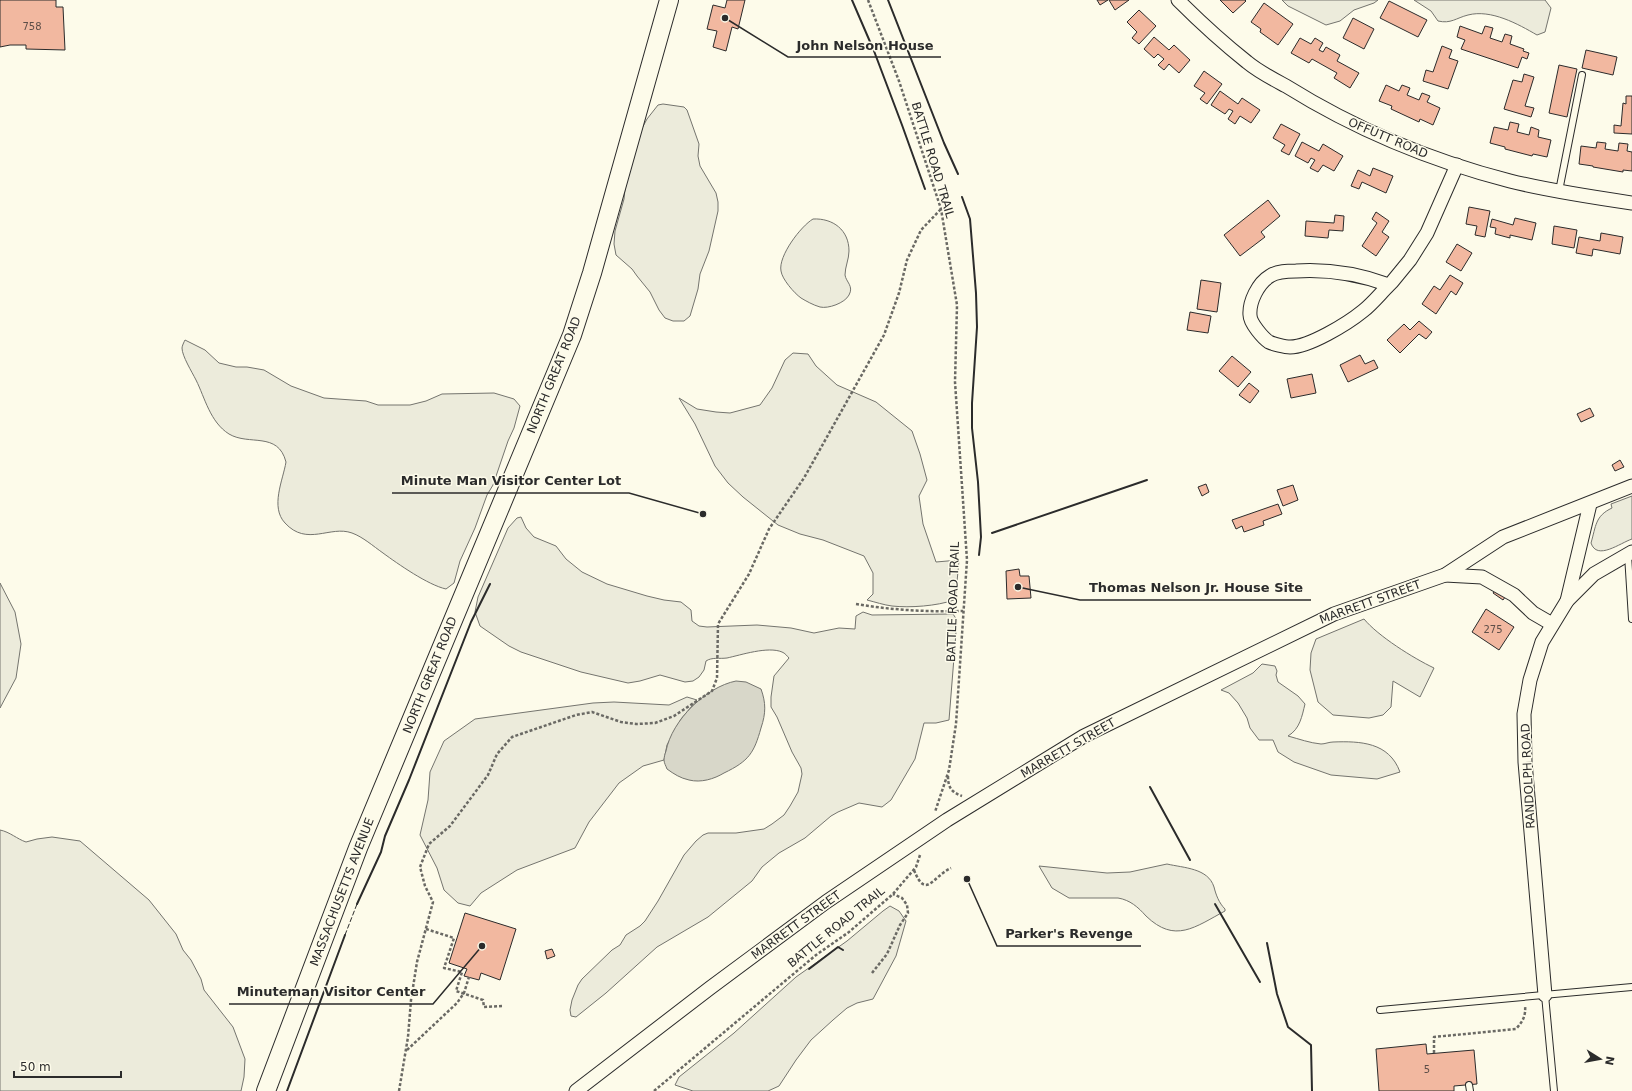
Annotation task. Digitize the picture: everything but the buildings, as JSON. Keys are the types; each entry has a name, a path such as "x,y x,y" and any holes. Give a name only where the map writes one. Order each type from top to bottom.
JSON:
{"main road":[{"name":"NORTH GREAT ROAD","path":"403,738 572,335 592,273 669,0"},
{"name":"MASSACHUSETTS AVENUE","path":"266,1091 330,921 403,738"}],"street":[{"name":"OFFUTT ROAD","path":"1178,0 1248,63 1306,99 1356,125 1388,139 1457,165 1510,181 1632,204"},
{"path":"1389,285 1369,278 1319,269 1286,271 1270,275 1259,286 1252,304 1250,316 1258,331 1269,342 1290,347 1315,340 1333,331 1364,311 1389,285 1410,260 1426,234 1457,165"},
{"name":"MARRETT STREET","path":"576,1091 710,988 826,902 928,832 1084,736 1322,619 1340,611 1445,575 1503,537 1590,504 1632,486"},
{"path":"1567,601 1590,504"},
{"name":"RANDOLPH ROAD","path":"1545,994 1525,762 1524,714 1530,680 1542,642 1567,601 1594,574 1630,553"},
{"path":"1445,575 1482,577 1514,595 1533,613 1552,624"}],"lane":[{"path":"1559,191 1582,75"},
{"path":"1630,553 1632,620"},
{"path":"1380,1010 1632,987"},
{"path":"1545,994 1554,1091"}],"path":[{"name":"BATTLE ROAD TRAIL","path":"654,1091 816,955 850,932 893,894 914,870 948,774 956,724 967,560 955,382 957,305 941,209 899,81 868,0"},
{"path":"399,1091 406,1051 417,962 433,902 425,886 420,867 429,844 450,826 488,775 497,754 512,737 576,715 592,712 621,722 636,724 655,723 674,716 712,691 717,678 718,624 750,574 769,529 804,478 884,335 899,293 907,260 921,230 941,209"},
{"path":"856,604 878,608 934,612 963,611"},
{"path":"948,774 949,788 953,792 963,797 980,800"},
{"path":"914,870 918,881 922,885 930,884 951,868"},
{"path":"872,973 887,954 900,925 908,913 907,905 902,898 893,894"},
{"path":"426,929 454,938 444,968 462,972 456,991 483,1000 484,1007 502,1006"},
{"path":"406,1051 431,1026 445,1015 464,993 469,977"},
{"path":"1434,1053 1434,1037 1516,1029 1524,1021 1526,1013 1525,996"}],"shaded area":[{"path":"1282,0 1378,0 1374,3 1354,10 1340,21 1326,25 1288,6"},
{"path":"1414,0 1545,0 1551,8 1545,32 1537,35 1513,22 1486,14 1468,15 1446,22 1438,21 1431,11"},
{"path":"663,104 684,107 687,110 699,144 698,156 700,166 716,193 718,202 718,211 709,251 700,274 698,289 690,316 684,321 673,321 665,318 650,292 632,269 616,255 614,244 615,231 640,132 647,119 658,105"},
{"path":"813,219 820,219 833,223 843,231 848,244 849,254 845,275 851,289 849,295 844,301 827,307 817,306 801,298 789,286 781,271 783,258 791,242"},
{"path":"185,340 205,350 219,363 236,367 264,370 291,386 324,398 366,401 378,405 410,405 426,401 442,394 494,393 514,399 520,406 514,428 493,485 487,495 475,528 460,561 454,583 446,589 422,579 389,558 364,539 352,533 335,531 310,535 302,534 293,530 285,523 278,509 280,485 286,462 282,452 277,446 270,443 237,437 222,429 209,409 182,351"},
{"path":"793,353 808,354 816,366 837,385 876,402 912,431 927,480 919,496 923,524 936,562 959,560 954,600 932,605 899,607 867,600 873,594 873,573 864,556 778,525 728,483 715,466 695,424 679,398 697,409 716,412 730,413 760,405 772,388 785,360"},
{"path":"1632,496 1632,539 1615,547 1598,551 1591,543 1599,518 1602,514 1612,508 1611,504"},
{"path":"521,517 526,528 534,537 556,546 566,559 582,572 607,584 647,596 681,602 691,610 692,621 699,626 757,625 791,628 814,633 839,628 855,629 856,616 863,612 872,615 953,614 957,620 949,720 936,723 924,723 915,759 891,800 882,807 859,803 831,816 805,838 779,853 762,867 752,881 708,917 657,947 606,993 576,1017 571,1016 570,1010 572,1000 582,979 612,950 620,945 626,935 645,921 684,855 696,841 708,833 736,833 764,829 772,824 784,815 790,806 798,792 802,774 801,768 771,707 774,676 789,658 783,652 776,650 762,650 727,658 711,659 706,661 704,670 699,677 693,681 685,682 660,675 628,683 581,672 521,652 509,646 480,626 475,612 478,597 508,528 517,518"},
{"path":"0,583 15,612 21,644 16,678 0,708"},
{"path":"1364,619 1370,626 1396,646 1416,659 1434,668 1420,697 1393,681 1391,707 1383,715 1369,718 1333,715 1318,702 1310,670 1311,653 1316,639"},
{"path":"1262,664 1275,666 1278,682 1298,696 1305,704 1298,726 1288,736 1321,744 1332,742 1353,742 1372,745 1389,755 1395,762 1400,772 1377,779 1331,775 1294,762 1278,752 1273,740 1259,740 1250,728 1247,718 1238,703 1229,693 1221,690 1253,673"},
{"path":"736,681 746,682 761,689 764,699 765,713 763,723 753,750 745,760 716,777 703,781 694,781 677,776 667,769 664,761 665,753 675,728 692,707 702,698 725,684"},
{"path":"687,697 697,700 681,719 667,745 664,760 643,766 619,783 589,822 575,848 517,870 481,893 470,906 458,903 444,890 437,868 420,835 428,800 430,772 444,741 475,719 593,703 614,702 669,705"},
{"path":"0,830 26,842 52,837 80,841 149,900 176,934 183,950 191,960 201,979 204,990 233,1027 245,1059 244,1077 241,1091 0,1091"},
{"path":"1167,864 1195,870 1207,876 1211,881 1218,899 1225,911 1185,930 1176,931 1166,929 1156,924 1134,904 1126,900 1118,898 1069,898 1052,888 1039,866 1107,873 1130,872"},
{"path":"890,906 899,911 906,921 896,956 873,999 857,1003 847,1008 811,1040 779,1086 768,1091 693,1091 675,1085 679,1077 734,1033 796,977 847,941"}],"fence":[{"path":"345,935 357,904"}],"wall":[{"path":"852,0 874,51 925,189"},
{"path":"888,0 944,143 958,174"},
{"path":"962,197 970,219 976,293 977,327 972,403 972,428 978,482 981,537 979,555"},
{"path":"992,533 1147,480"},
{"path":"357,904 381,852 385,836 409,780 471,622 490,584"},
{"path":"1150,787 1190,860"},
{"path":"1215,904 1260,982"},
{"path":"287,1091 345,935"},
{"path":"1267,943 1277,994 1288,1027 1311,1045 1312,1091"},
{"path":"809,969 838,947 843,950"}],"place":[{"name":"John Nelson House","path":"725,18"},
{"name":"Minute Man Visitor Center Lot","path":"703,514"},
{"name":"Thomas Nelson Jr. House Site","path":"1018,587"},
{"name":"Parker's Revenge","path":"967,879"},
{"name":"Minuteman Visitor Center","path":"482,946"}]}
